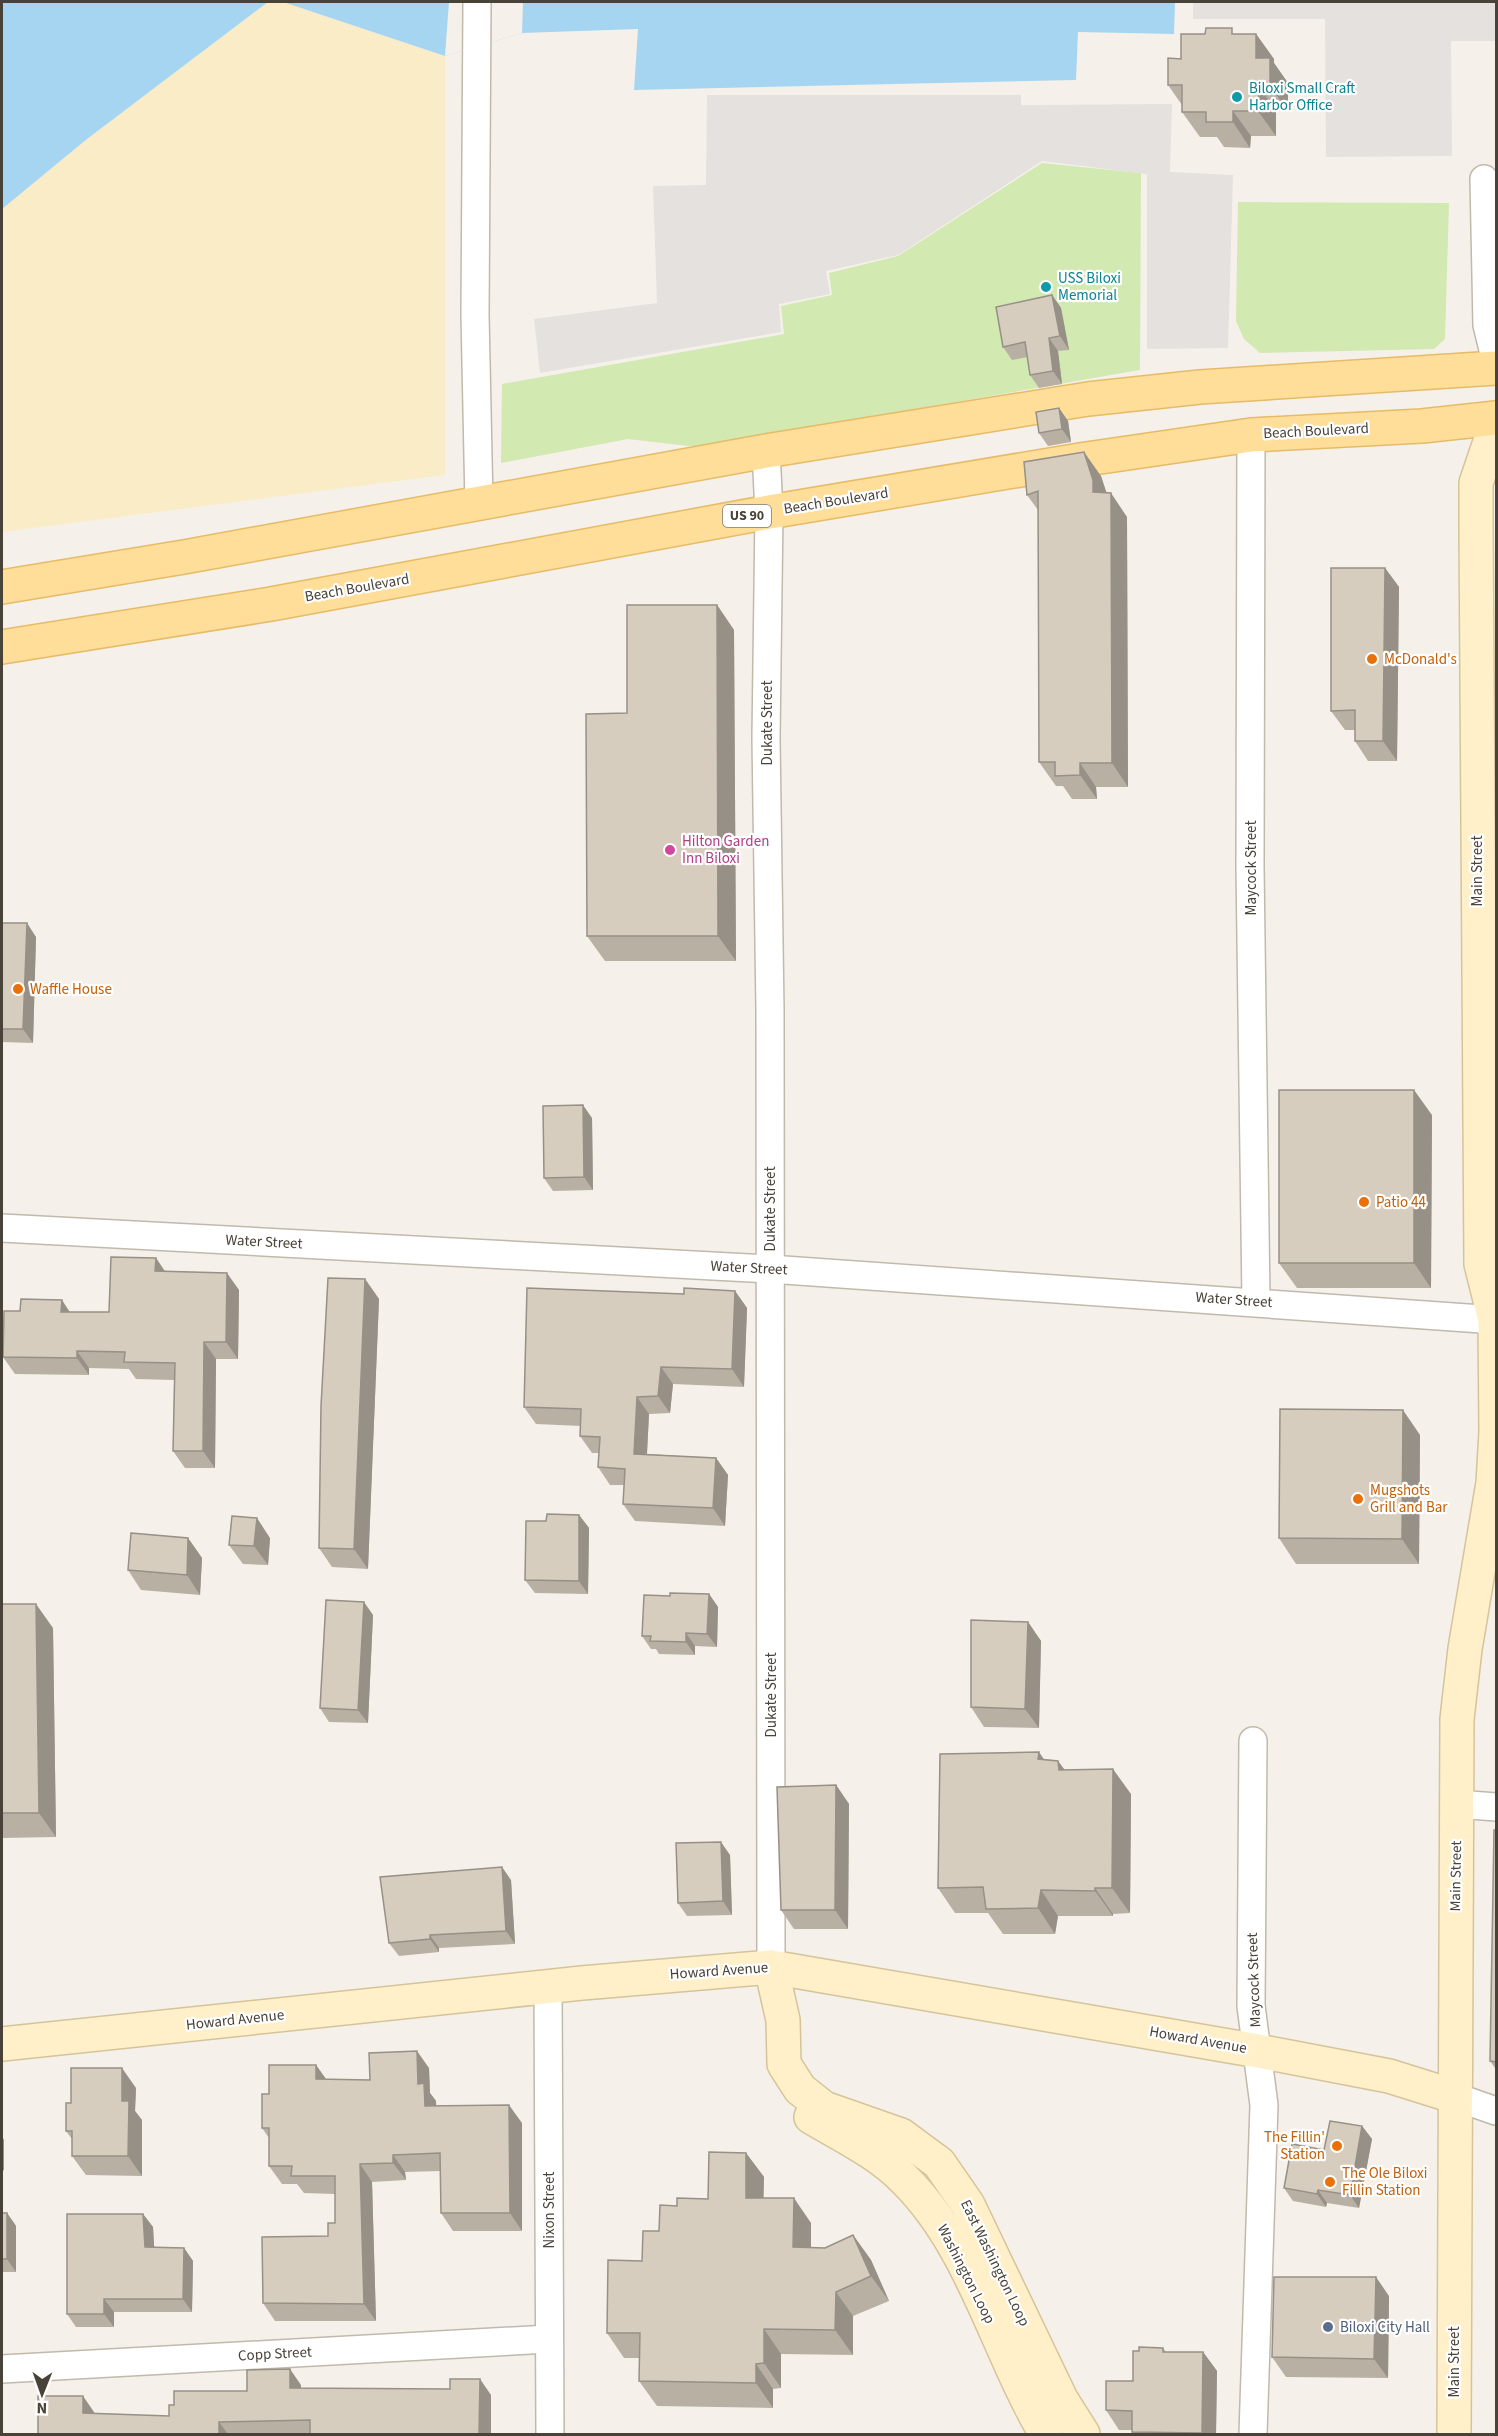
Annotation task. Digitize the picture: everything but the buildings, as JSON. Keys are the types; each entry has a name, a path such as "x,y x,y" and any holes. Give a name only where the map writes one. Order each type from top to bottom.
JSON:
{"main road":[{"path":"2,587 184,557 766,451 1088,399 1200,387 1497,368"},
{"name":"Beach Boulevard","path":"2,647 271,604 769,512 1251,435 1422,426 1497,418"}],"street":[{"path":"477,2 475,315 478,504"},
{"path":"1484,179 1487,325 1497,362"},
{"name":"Main Street","path":"1454,2434 1453,2096 1457,1719 1462,1670 1493,1483 1496,1432 1496,1318 1481,1264 1476,483 1497,424"},
{"name":"Maycock Street","path":"1251,435 1250,867 1256,1301"},
{"name":"Dukate Street","path":"766,451 769,512 766,738 770,1269 771,1967"},
{"name":"Water Street","path":"2,1228 770,1269 1496,1318"},
{"name":"Maycock Street","path":"1253,1741 1251,2006 1264,2105 1253,2434"},
{"path":"1457,1804 1497,1807"},
{"name":"Howard Avenue","path":"2,2044 548,1986 771,1967 1258,2051 1389,2076 1497,2111"},
{"name":"East Washington Loop","path":"771,1967 783,2020 784,2064 800,2089 824,2108 901,2135 939,2163 968,2205 1046,2415 1083,2434"},
{"name":"Nixon Street","path":"548,1986 550,2434"},
{"name":"Copp Street","path":"2,2369 549,2339"}],"green space":[{"path":"1042,163 1141,173 1140,370 697,447 628,439 501,463 502,384 784,334 781,306 832,295 829,273 898,256"},
{"path":"1238,202 1449,203 1445,339 1434,349 1260,353 1244,339 1236,321"}],"sand":[{"path":"268,2 283,2 445,56 445,475 2,532 2,209 87,139"}],"shaded area":[{"path":"1193,2 1496,2 1496,41 1451,41 1452,156 1326,157 1325,19 1193,19"},
{"path":"707,95 1021,95 1021,105 1172,104 1170,172 1233,175 1228,348 1147,349 1147,174 1042,161 898,255 826,271 830,294 779,304 781,332 540,373 534,319 657,303 653,186 706,185"}],"water":[{"path":"2,2 268,2 87,139 2,209"},
{"path":"283,2 1175,2 1174,34 1078,32 1076,80 634,90 638,29 522,33 445,56"}],"pier":[{"path":"449,2 523,2 522,33 445,56"}],"place":[{"name":"Biloxi Small Craft Harbor Office","path":"1237,97"},
{"name":"USS Biloxi Memorial","path":"1046,287"},
{"name":"McDonald's","path":"1372,659"},
{"name":"Hilton Garden Inn Biloxi","path":"670,850"},
{"name":"Waffle House","path":"18,989"},
{"name":"Patio 44","path":"1364,1202"},
{"name":"Mugshots Grill and Bar","path":"1358,1499"},
{"name":"The Fillin' Station","path":"1337,2146"},
{"name":"The Ole Biloxi Fillin Station","path":"1330,2182"},
{"name":"Biloxi City Hall","path":"1328,2327"}]}
